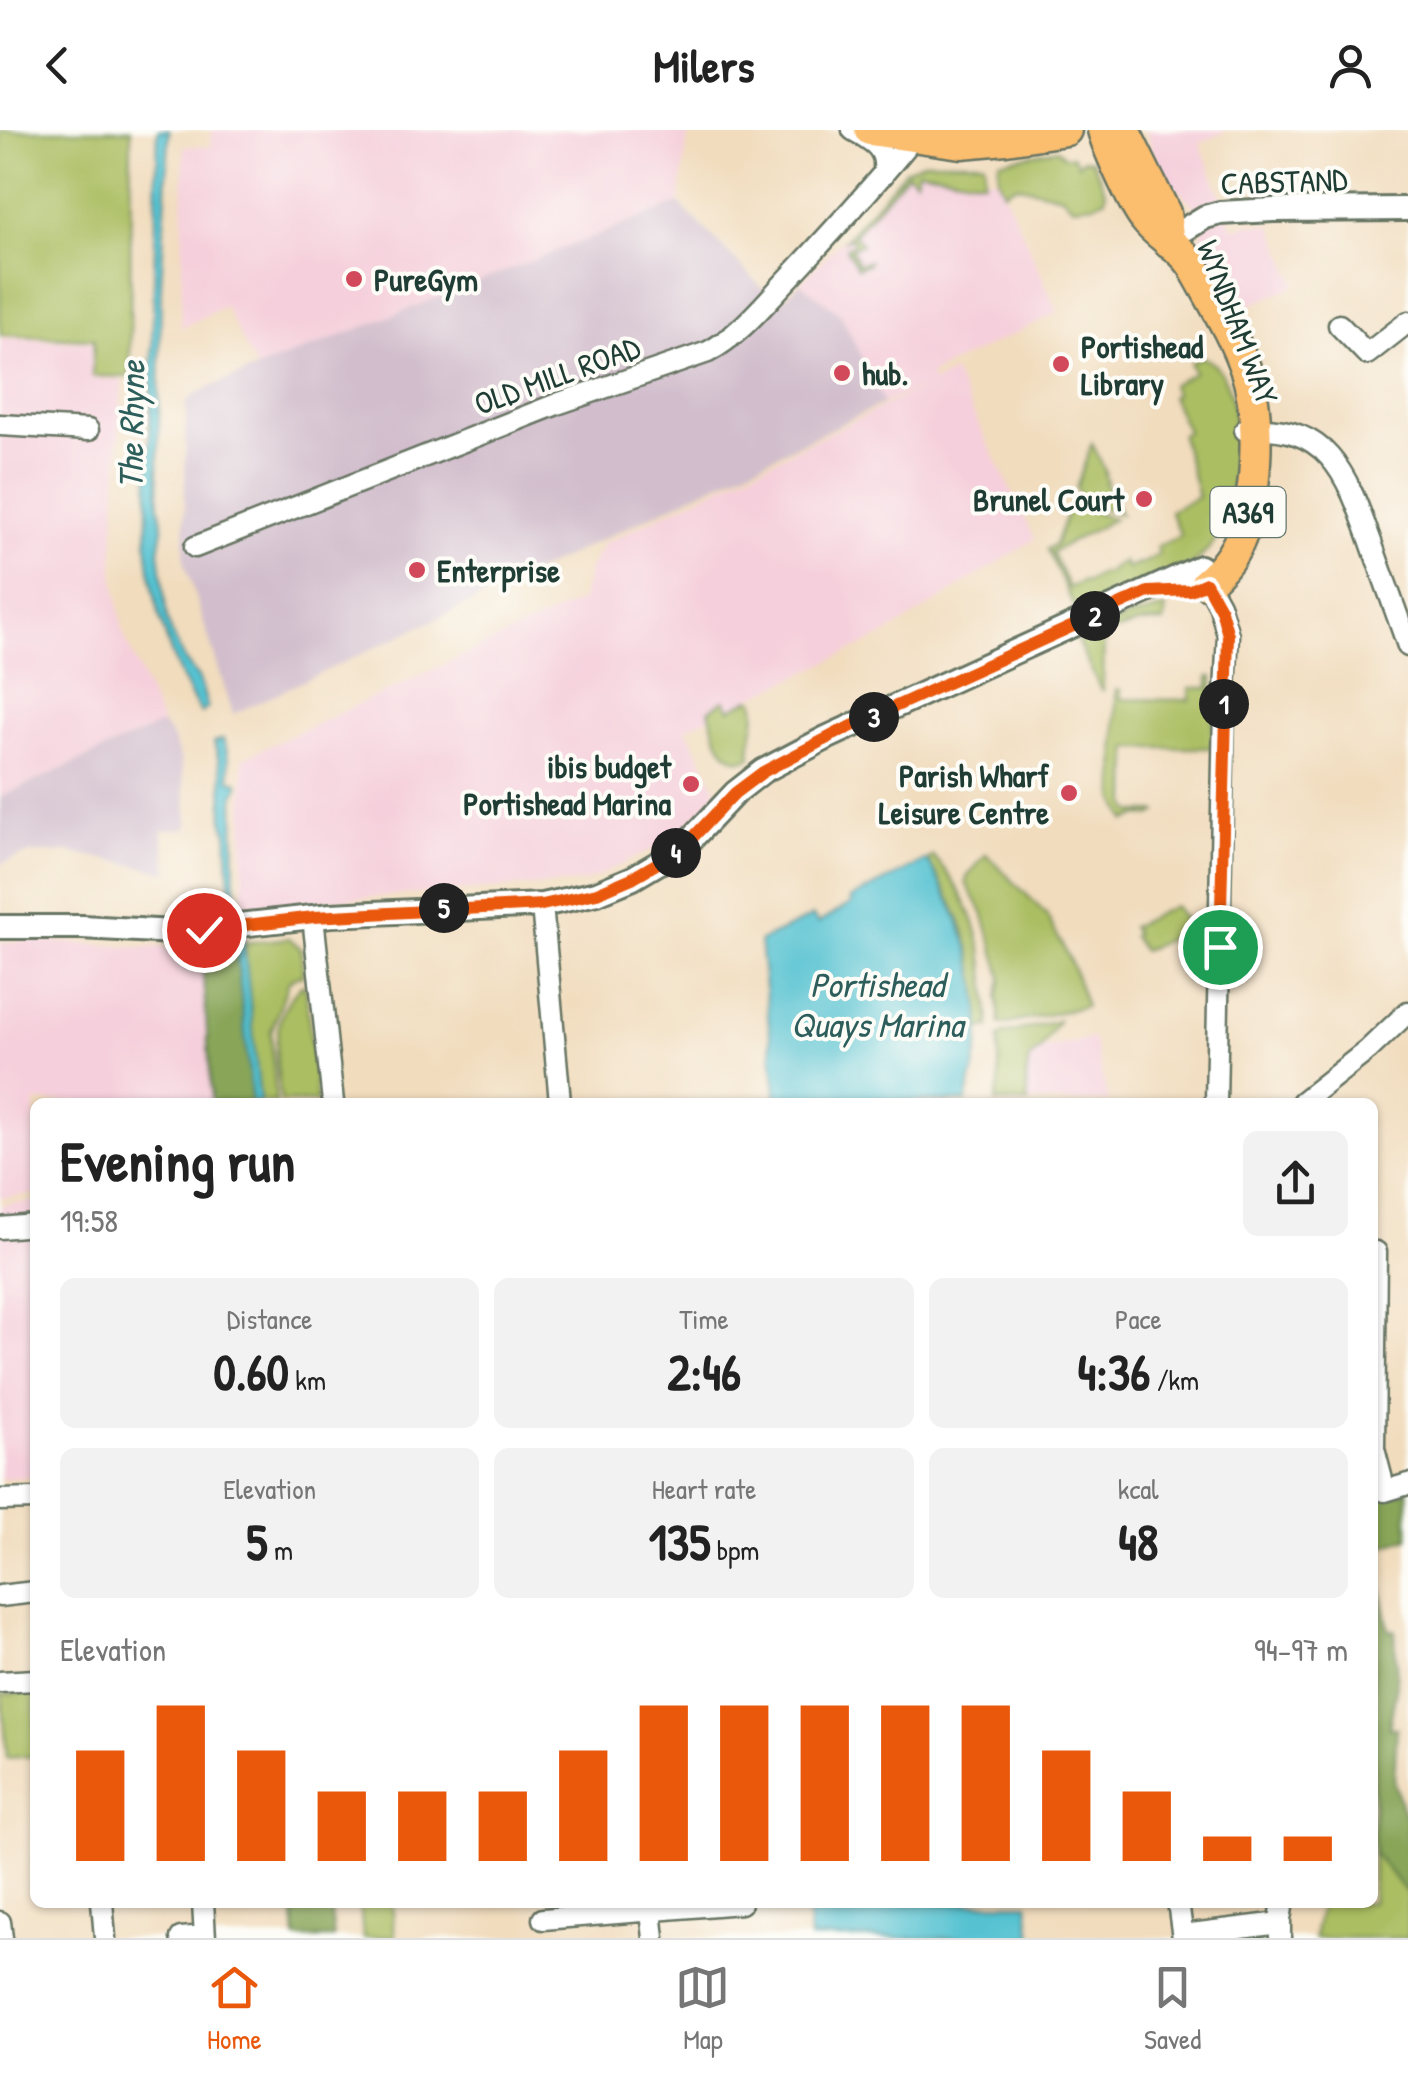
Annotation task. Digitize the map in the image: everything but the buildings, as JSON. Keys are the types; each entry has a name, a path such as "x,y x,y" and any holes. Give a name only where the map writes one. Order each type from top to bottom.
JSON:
{"main road":[{"path":"870,130 962,143 1066,130"},
{"name":"WYNDHAM WAY","path":"1103,130 1144,218 1182,250 1192,264 1243,362 1251,390 1250,430"},
{"name":"WYNDHAM WAY","path":"1124,130 1165,213 1168,238"},
{"name":"A369","path":"1203,575 1226,563 1242,534 1250,498 1250,430"}],"street":[{"path":"853,130 882,151 886,163 883,175"},
{"name":"OLD MILL ROAD","path":"195,546 557,404 708,352 754,315 916,134"},
{"name":"CABSTAND","path":"1168,238 1220,213 1408,210"},
{"path":"1339,325 1366,354 1408,322"},
{"path":"0,425 88,430"},
{"path":"1250,430 1280,429 1306,438 1345,476 1408,646"},
{"path":"0,927 204,930 314,917 542,905 578,898 632,878 682,849 735,793 763,772 839,732 1148,592 1203,575"},
{"name":"A369","path":"1203,575 1223,614 1228,644 1216,1098"},
{"path":"542,905 560,1098"},
{"path":"314,917 333,1098"},
{"path":"1307,1098 1408,1012"},
{"path":"0,1228 30,1225"},
{"path":"1378,1341 1381,1260"},
{"path":"1378,1465 1385,1491 1406,1485"},
{"path":"0,1500 30,1498"},
{"path":"0,1596 30,1592"},
{"path":"0,1682 30,1680"},
{"path":"102,1908 105,1938"},
{"path":"181,1938 205,1937 203,1908"},
{"path":"543,1920 635,1908"},
{"path":"650,1908 654,1938"},
{"path":"1179,1908 1183,1937 1281,1921"},
{"path":"0,1922 2,1938"}],"shaded area":[{"path":"212,130 666,130 688,134 679,203 256,369 225,306 181,328 184,146 211,147"},
{"path":"1146,130 1224,130 1200,143 1233,228 1272,225 1297,285 1233,312 1201,242 1204,217 1168,183"},
{"path":"913,167 998,179 1058,312 929,375 933,382 953,372 1035,539 883,636 686,728 716,788 714,797 670,841 585,882 243,906 243,758 582,600 588,571 603,544 923,387 884,403 840,313 800,283"},
{"path":"679,203 778,304 800,283 840,313 884,403 233,714 184,561 186,402 198,392"},
{"path":"0,338 92,342 90,378 122,380 113,569 123,633 162,724 0,797"},
{"path":"162,724 181,760 189,828 162,830 168,872 69,852 28,854 0,864 0,797"},
{"path":"31,940 201,947 212,1098 30,1098 30,1195 0,1198 0,943"},
{"path":"1093,1038 1108,1098 1028,1098 1029,1059 1040,1050"},
{"path":"30,1202 30,1476 0,1479 0,1205"}],"green space":[{"path":"0,130 131,130 127,377 92,376 94,339 0,335"},
{"path":"1057,149 1064,156 1073,156 1078,164 1083,159 1092,160 1106,192 1105,199 1073,206 1062,196 1016,185 1004,191 998,179 999,161"},
{"path":"924,161 983,161 984,181 918,170 916,180 907,173 854,235 862,244 851,249 858,264 869,261 857,268 846,248 854,244 851,238 845,240 905,170"},
{"path":"1202,357 1217,367 1233,407 1235,458 1220,530 1190,567 1078,615 1047,549 1055,545 1067,512 1079,507 1114,519 1052,552 1069,588 1124,562 1127,569 1140,565 1159,554 1156,547 1181,536 1170,511 1198,497 1181,435 1187,431 1171,396 1175,394 1171,385 1194,373 1190,363"},
{"path":"1092,443 1120,514 1082,500 1076,488"},
{"path":"1166,608 1164,622 1140,623 1108,633 1104,639 1101,690 1077,641 1126,618"},
{"path":"1209,677 1213,677 1213,748 1129,748 1128,805 1132,812 1159,812 1126,821 1115,798 1116,690 1120,690 1121,699 1190,700 1190,688 1209,688"},
{"path":"724,700 730,709 754,700 756,716 751,757 742,760 722,746 709,710"},
{"path":"986,854 1046,914 1070,960 1086,1006 1000,1024 1000,969 983,913 966,883"},
{"path":"933,856 962,896 978,936 990,1027 979,1029 968,944 956,911 927,860"},
{"path":"1174,906 1185,920 1182,922 1186,931 1143,951 1132,936 1135,934 1131,927"},
{"path":"289,938 301,948 303,975 288,983 271,1032 276,1098 260,1098 243,943"},
{"path":"236,943 252,1098 212,1098 201,947"},
{"path":"303,984 317,1098 281,1098 277,1039 284,1009"},
{"path":"1058,1021 1040,1050 1029,1059 1028,1098 997,1098 999,1038"},
{"path":"1408,1490 1408,1538 1378,1548 1378,1499"},
{"path":"1378,1575 1389,1631 1395,1630 1397,1685 1389,1728 1397,1728 1394,1783 1408,1815 1408,1894 1378,1858"},
{"path":"30,1691 30,1756 7,1758 2,1694"},
{"path":"1408,1822 1408,1938 1314,1938 1320,1908 1378,1908 1378,1836"},
{"path":"293,1908 331,1908 334,1938 296,1938"},
{"path":"360,1908 392,1908 395,1936 363,1938"}],"water":[{"path":"158,130 169,130 161,286 158,472 163,528 159,551 167,619 184,659 199,679 208,708 201,713 164,632 147,545"},
{"path":"223,739 230,780 238,782 234,795 235,888 260,1098 252,1098 223,820 222,773 214,742"},
{"name":"Portishead Quays Marina","path":"927,860 961,927 975,974 980,1024 967,1098 777,1098 760,941 813,916 818,923 852,903 850,899"},
{"path":"807,1908 1029,1908 1032,1938 810,1938"}],"place":[{"name":"PureGym","path":"354,279"},
{"name":"Portishead Library","path":"1061,364"},
{"name":"hub.","path":"842,373"},
{"name":"Brunel Court","path":"1144,499"},
{"name":"Enterprise","path":"417,570"},
{"name":"ibis budget Portishead Marina","path":"691,784"},
{"name":"Parish Wharf Leisure Centre","path":"1069,793"}],"route":[{"path":"204,930 314,917 542,905 597,893 668,859 691,842 748,782 826,738 1148,592 1190,590 1206,583 1214,593 1228,635 1220,947"}],"water label":[{"name":"The Rhyne","path":"131,425"}]}
